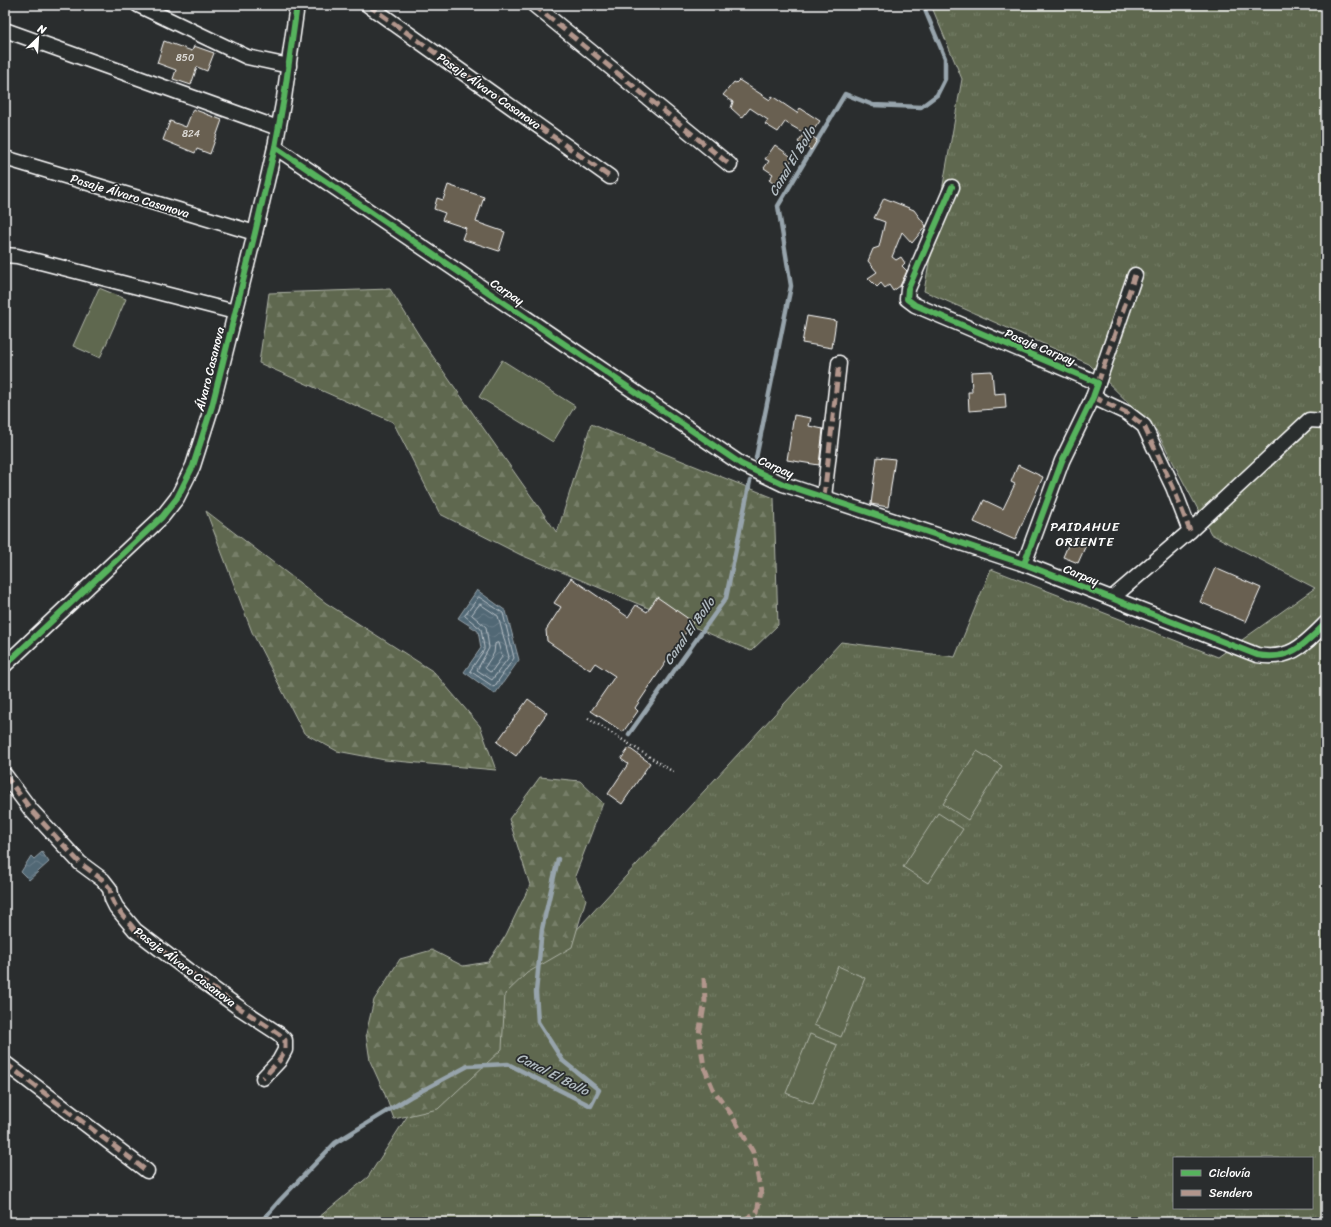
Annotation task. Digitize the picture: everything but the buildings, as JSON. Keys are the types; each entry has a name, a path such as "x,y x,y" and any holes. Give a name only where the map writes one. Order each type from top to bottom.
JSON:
{"street":[{"path":"138,5 247,57 289,66"},
{"name":"Álvaro Casanova","path":"5,665 162,517 177,498 193,466 212,406 275,147 289,66 297,5"},
{"name":"Pasaje Álvaro Casanova","path":"368,5 610,177"},
{"path":"534,5 730,165"},
{"path":"5,30 278,128"},
{"name":"Carpay","path":"275,147 741,464 783,484 1024,564 1257,655 1265,657 1283,655 1300,648 1326,623"},
{"name":"Pasaje Álvaro Casanova","path":"5,158 255,234"},
{"name":"Pasaje Carpay","path":"952,187 908,289 907,299 915,305 1098,383"},
{"path":"5,255 17,256 235,312"},
{"path":"1024,564 1062,460 1093,397 1134,275"},
{"path":"824,497 839,362"},
{"path":"1093,397 1127,413 1144,426 1173,487 1190,532"},
{"path":"1112,598 1190,532 1309,420 1326,421"},
{"name":"Pasaje Álvaro Casanova","path":"5,775 31,810 80,863 103,880 110,890 116,908 135,930 190,972 241,1009 279,1034 285,1040 285,1050 279,1061 263,1078"},
{"path":"5,1063 147,1171"}],"path":[{"path":"588,718 675,773"}],"green space":[{"path":"931,5 1326,5 1326,1222 313,1222 368,1177 499,974 570,937 841,642 955,657 991,569 1218,657 1315,588 1211,534 1156,430 1089,364 924,291 962,79"},
{"path":"99,288 126,299 100,358 73,346"},
{"path":"390,289 427,348 557,533 591,424 774,498 778,625 751,651 521,555 440,514 393,422 259,363 269,293"},
{"path":"502,360 575,406 553,442 479,397"},
{"path":"206,511 326,603 434,672 480,726 496,770 385,760 337,751 304,733 252,632"},
{"path":"977,751 1002,766 968,820 943,804"},
{"path":"540,777 580,781 603,803 575,876 586,899 572,947 527,973 505,994 502,1049 438,1109 394,1119 370,1061 366,1034 374,1000 400,959 432,950 463,966 488,962 506,935 530,885 509,819"},
{"path":"938,813 963,829 928,883 903,867"},
{"path":"838,966 865,978 841,1037 814,1025"},
{"path":"810,1034 837,1045 813,1104 786,1093"}],"water":[{"path":"477,590 506,611 519,660 495,694 464,672 481,648 478,631 458,618"},
{"path":"42,852 49,862 29,880 21,872 31,856 34,859"}],"waterway":[{"name":"Canal El Bollo","path":"756,458 791,286 778,206 845,94 873,105 921,107 937,95 945,79 945,58 923,5"},
{"name":"Canal El Bollo","path":"629,734 726,598 750,481"},
{"name":"Canal El Bollo","path":"261,1222 335,1143 410,1097 468,1066 508,1064 591,1106 599,1090 563,1061 538,1022 536,992 542,929 558,859"}],"marked path":[{"path":"368,5 610,177"},
{"path":"534,5 730,165"},
{"path":"1098,383 1135,275"},
{"path":"824,497 839,363"},
{"path":"1093,397 1127,413 1144,426 1173,487 1190,531"},
{"path":"5,775 31,810 80,863 103,880 110,889 112,899 116,907 135,930 190,972 241,1009 279,1034 285,1040 285,1050 279,1061 263,1078"},
{"path":"704,978 705,1001 699,1034 704,1067 713,1089 731,1114 753,1152 761,1192 757,1212 741,1222"},
{"path":"5,1063 147,1171"}],"cycle path":[{"path":"5,665 162,517 177,498 193,466 212,406 275,147 284,98 297,5"},
{"path":"275,147 741,464 783,484 1024,564 1257,655 1279,656 1296,650 1326,623"},
{"path":"952,187 908,289 907,299 915,305 1098,383 1093,397 1062,461 1024,564"}],"district":[{"name":"PAIDAHUE ORIENTE","path":"1085,534"}]}
